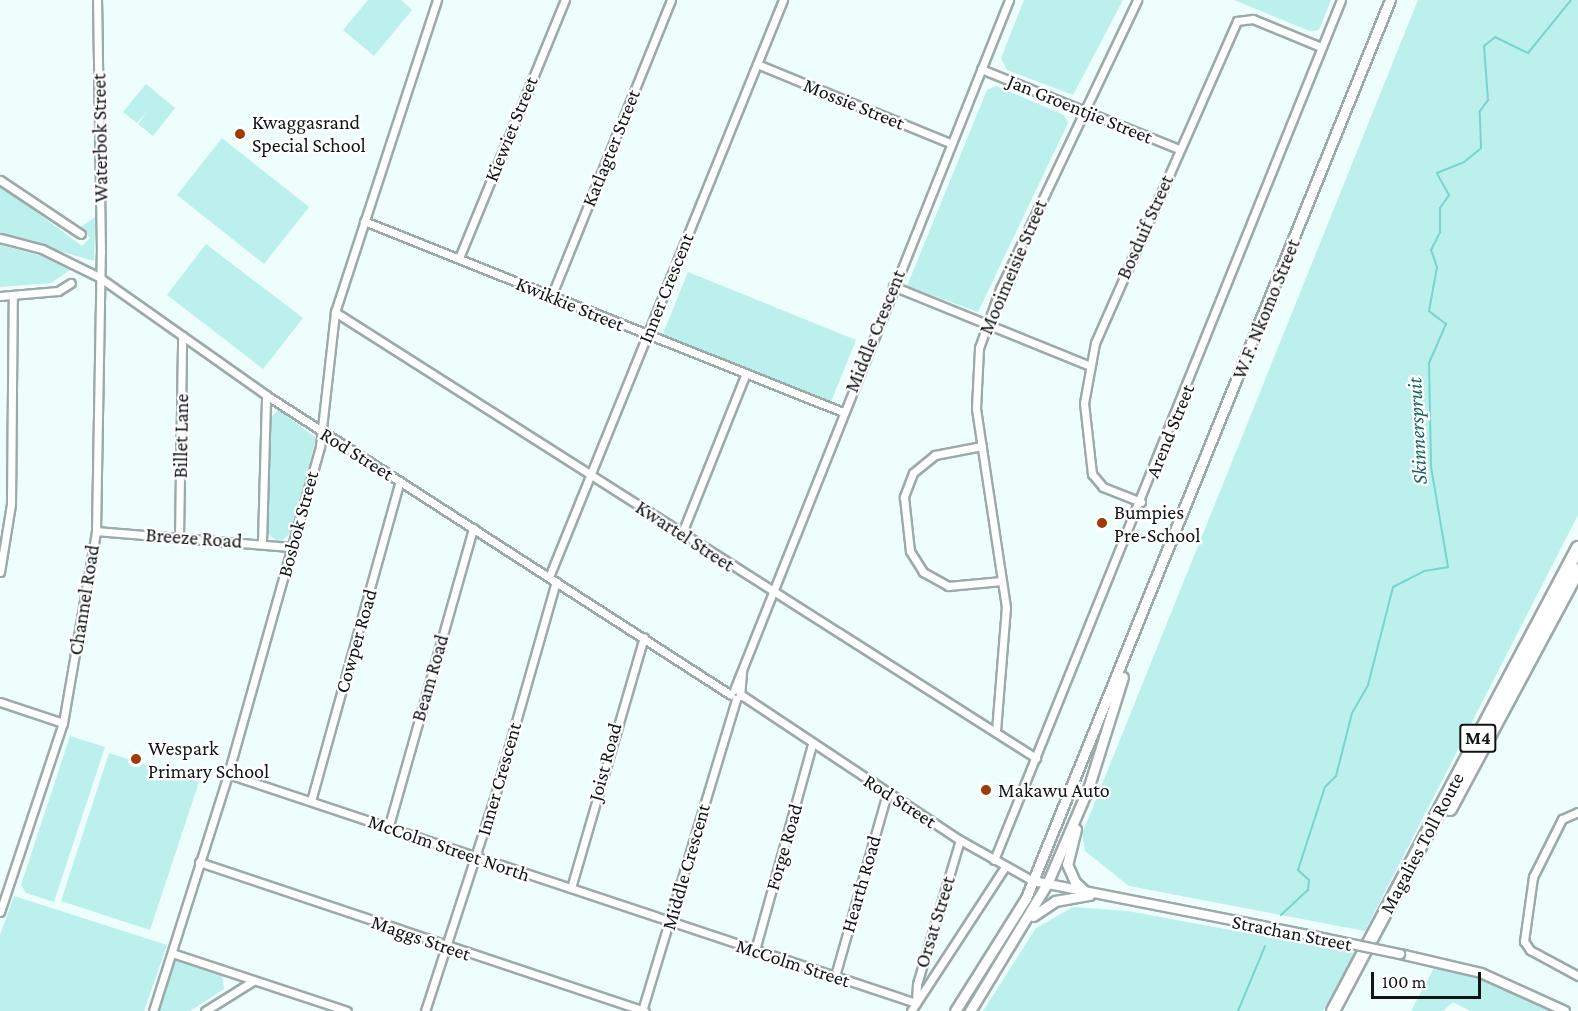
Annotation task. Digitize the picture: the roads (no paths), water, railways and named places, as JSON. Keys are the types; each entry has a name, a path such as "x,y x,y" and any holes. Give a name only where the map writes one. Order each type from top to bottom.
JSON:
{"highway":[{"name":"Magalies Toll Route","path":"1333,1011 1578,548"},
{"name":"Magalies Toll Route","path":"1341,1011 1578,570"}],"main road":[{"name":"W.F. Nkomo Street","path":"955,1011 1014,921 1033,881 1142,617 1390,0"},
{"name":"W.F. Nkomo Street","path":"970,1011 1029,919 1047,884 1089,786 1142,617"},
{"path":"1089,786 1067,864 1075,882 1089,895"},
{"path":"1029,919 1055,901 1089,895"}],"street":[{"name":"Waterbok Street","path":"97,0 99,277"},
{"name":"Bosbok Street","path":"153,1011 228,774 292,547 320,430 334,312 437,0"},
{"name":"Kiewiet Street","path":"459,258 565,0"},
{"name":"Katlagter Street","path":"551,297 671,0"},
{"name":"Inner Crescent","path":"425,1010 475,860 552,579 590,475 783,0"},
{"name":"Mooimeisie Street","path":"996,731 1006,620 975,377 986,322 1137,0"},
{"name":"Arend Street","path":"994,860 1141,502 1341,0"},
{"name":"Middle Crescent","path":"643,1011 671,922 743,663 770,590 1007,1"},
{"name":"Bosduif Street","path":"1141,502 1103,487 1092,474 1084,432 1088,365 1179,149 1237,21 1253,19 1321,48"},
{"name":"Mossie Street","path":"757,64 950,143"},
{"name":"Jan Groentjie Street","path":"981,69 1179,149"},
{"path":"0,180 81,234"},
{"name":"Kwikkie Street","path":"364,220 551,297 843,412"},
{"name":"Rod Street","path":"0,238 42,249 99,277 266,395 711,681 960,840 1005,867 1033,881 1047,884"},
{"name":"Channel Road","path":"0,912 2,897 63,723 96,531 99,277"},
{"path":"0,296 58,291 71,283"},
{"path":"893,286 1088,365"},
{"path":"0,572 11,504 13,295"},
{"name":"Kwartel Street","path":"334,312 1036,758"},
{"name":"Billet Lane","path":"179,537 182,336"},
{"path":"682,533 746,373"},
{"path":"262,542 266,395"},
{"path":"982,446 935,455 909,479 904,497 910,551 920,569 948,586 1002,581"},
{"name":"Cowper Road","path":"311,801 400,481"},
{"name":"Beam Road","path":"388,829 473,528"},
{"name":"Breeze Road","path":"96,531 262,542 292,547"},
{"name":"Joist Road","path":"571,888 644,637"},
{"path":"0,702 63,723"},
{"name":"Forge Road","path":"755,950 812,745"},
{"name":"McColm Street North","path":"228,774 475,860 571,888 671,922"},
{"name":"Hearth Road","path":"835,976 887,793"},
{"path":"1578,812 1562,819 1533,877 1524,941 1530,950 1578,976"},
{"name":"Orsat Street","path":"916,1004 960,840"},
{"name":"Maggs Street","path":"199,862 643,1011"},
{"path":"911,1011 1005,867"},
{"name":"Strachan Street","path":"1047,884 1089,895 1312,936 1482,973 1565,1011"},
{"name":"McColm Street","path":"671,922 916,1004"},
{"path":"172,953 347,1011"},
{"path":"205,1011 253,981"}],"waterway":[{"name":"Skinnerspruit","path":"1281,915 1308,890 1309,880 1298,870 1325,787 1336,776 1352,713 1368,685 1393,587 1424,571 1448,567 1431,466 1429,363 1446,324 1429,311 1437,267 1431,250 1440,232 1440,208 1449,195 1437,173 1464,162 1481,148 1480,111 1488,100 1484,46 1495,37 1528,53 1571,0"},
{"name":"Skinnerspruit","path":"1238,1011 1265,946"}],"place":[{"name":"Kwaggasrand Special School","path":"240,134"},
{"name":"Bumpies Pre-School","path":"1102,523"},
{"name":"Wespark Primary School","path":"136,759"},
{"name":"Makawu Auto","path":"986,790"}]}
